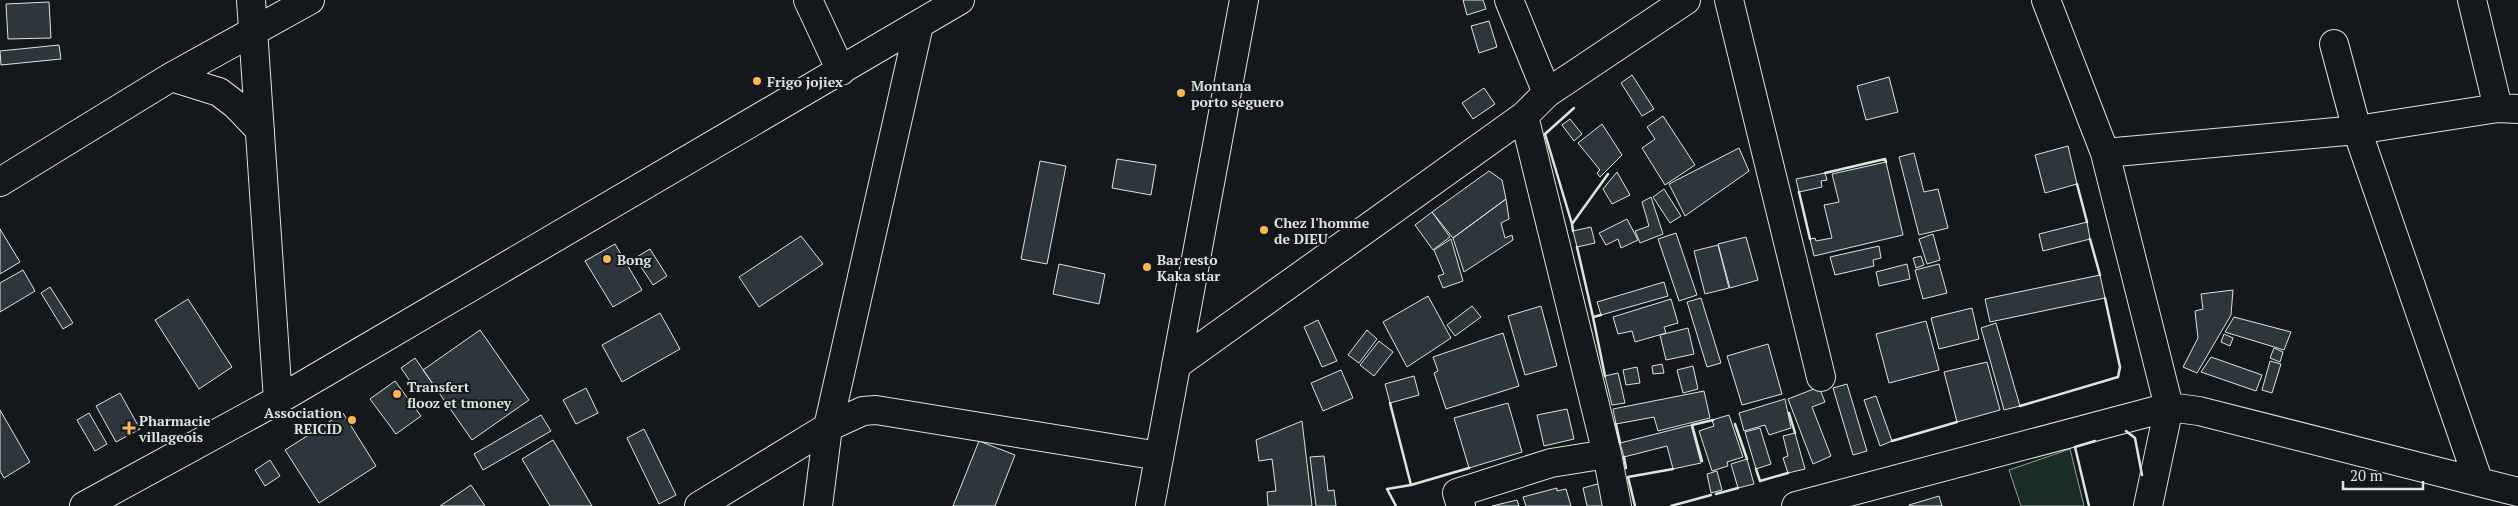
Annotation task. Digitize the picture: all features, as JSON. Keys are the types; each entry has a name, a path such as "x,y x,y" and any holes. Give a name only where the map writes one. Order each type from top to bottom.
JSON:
{"street":[{"path":"251,0 278,400"},
{"path":"0,182 171,77 310,0"},
{"path":"808,0 840,71"},
{"path":"84,506 278,400 960,0"},
{"path":"1150,506 1244,0"},
{"path":"1509,0 1547,93"},
{"path":"1176,365 1524,116 1547,93 1686,0"},
{"path":"1729,0 1821,378"},
{"path":"2046,0 2105,153 2169,407 2148,506"},
{"path":"2105,153 2357,130 2508,109 2472,0"},
{"path":"818,506 828,427 919,25"},
{"path":"2334,44 2357,130 2478,480"},
{"path":"171,77 219,92 236,105 260,130"},
{"path":"1524,116 1618,506"},
{"path":"1796,506 2169,407 2199,411 2478,480 2518,492"},
{"path":"699,506 828,427 863,412 876,410 1159,456"},
{"path":"1461,506 1457,493 1551,463 1607,454"}],"green space":[{"path":"2070,449 2084,506 2021,506 2009,470"}],"building":[{"path":"1463,0 1483,0 1486,9 1467,15"},
{"path":"49,2 51,38 8,39 6,4"},
{"path":"1489,21 1497,47 1479,53 1471,26"},
{"path":"59,45 61,59 1,65 0,51"},
{"path":"1632,75 1654,109 1642,116 1621,83"},
{"path":"1889,77 1898,112 1866,120 1857,86"},
{"path":"1484,88 1495,104 1473,119 1462,103"},
{"path":"1663,116 1695,165 1665,185 1642,148 1655,139 1647,127"},
{"path":"1570,119 1582,134 1574,141 1562,125"},
{"path":"1602,124 1622,155 1600,177 1597,173 1600,170 1578,143"},
{"path":"2068,146 2077,184 2045,193 2035,155"},
{"path":"1739,148 1749,171 1685,216 1669,184"},
{"path":"1914,153 1924,192 1938,189 1948,228 1919,235 1899,157"},
{"path":"1117,159 1156,165 1151,195 1112,188"},
{"path":"1040,161 1066,166 1047,264 1021,259"},
{"path":"1886,162 1903,235 1814,256 1810,239 1815,238 1816,241 1832,238 1824,205 1839,202 1832,174"},
{"path":"1489,171 1502,180 1506,199 1453,238 1432,212"},
{"path":"1617,172 1630,195 1612,204 1603,189"},
{"path":"1825,173 1827,180 1821,181 1822,187 1799,192 1796,179"},
{"path":"1664,189 1681,216 1670,223 1653,197"},
{"path":"1651,197 1663,234 1640,243 1635,231 1649,226 1642,202"},
{"path":"1506,199 1509,219 1501,223 1505,238 1512,235 1513,240 1464,272 1453,238"},
{"path":"1432,212 1450,237 1433,250 1415,225"},
{"path":"1627,219 1638,240 1621,248 1618,239 1606,245 1599,233"},
{"path":"2087,222 2090,239 2043,251 2039,234"},
{"path":"1591,227 1595,243 1577,247 1573,231"},
{"path":"0,229 20,262 0,274"},
{"path":"1676,233 1697,295 1679,301 1658,239"},
{"path":"1933,234 1940,260 1927,264 1919,239"},
{"path":"801,236 823,264 759,307 739,277"},
{"path":"1746,237 1758,280 1730,288 1718,244"},
{"path":"1451,239 1463,281 1443,288 1438,276 1444,274 1434,250"},
{"path":"615,244 642,290 613,307 585,261"},
{"path":"1718,245 1729,288 1705,294 1694,251"},
{"path":"1879,246 1881,258 1873,260 1874,266 1835,275 1830,257"},
{"path":"650,249 667,276 653,285 635,258"},
{"path":"1921,256 1924,265 1916,268 1913,258"},
{"path":"1059,264 1105,274 1099,304 1053,294"},
{"path":"1907,264 1910,279 1879,286 1876,272"},
{"path":"1939,264 1947,293 1923,299 1915,270"},
{"path":"23,270 35,291 0,312 0,283"},
{"path":"2100,275 2105,298 1990,322 1985,299"},
{"path":"1664,282 1668,296 1601,315 1597,302"},
{"path":"50,287 73,323 63,329 41,293"},
{"path":"2233,290 2231,315 2197,373 2183,367 2198,338 2195,311 2203,309 2201,294"},
{"path":"1428,296 1451,338 1407,367 1383,322"},
{"path":"1701,298 1721,363 1707,367 1687,302"},
{"path":"188,299 232,367 199,389 155,320"},
{"path":"1671,299 1678,323 1664,327 1666,333 1635,342 1632,331 1618,334 1613,317"},
{"path":"1472,306 1481,317 1455,336 1447,325"},
{"path":"1541,306 1557,366 1525,375 1508,316"},
{"path":"1972,308 1979,339 1939,349 1931,318"},
{"path":"660,313 680,349 622,382 602,345"},
{"path":"2234,317 2291,332 2284,350 2225,332"},
{"path":"1318,320 1337,361 1322,367 1304,327"},
{"path":"1926,321 1939,370 1889,383 1876,334"},
{"path":"1996,323 2020,406 2004,410 1981,328"},
{"path":"1688,328 1694,354 1666,360 1660,335"},
{"path":"480,330 529,400 472,440 423,370"},
{"path":"1367,330 1377,339 1359,363 1348,355"},
{"path":"1503,333 1519,386 1446,409 1434,373 1438,371 1433,357"},
{"path":"2224,334 2233,338 2230,346 2221,342"},
{"path":"1379,341 1393,352 1374,376 1360,365"},
{"path":"1768,344 1782,394 1742,405 1727,356"},
{"path":"2274,348 2283,352 2280,362 2270,358"},
{"path":"2211,357 2262,375 2256,391 2201,372"},
{"path":"415,358 433,384 419,394 401,368"},
{"path":"2270,361 2281,364 2272,393 2262,390"},
{"path":"1987,362 2000,410 1957,422 1944,372"},
{"path":"1662,364 1664,373 1653,374 1652,366"},
{"path":"1693,366 1698,389 1683,393 1677,370"},
{"path":"1637,367 1640,383 1626,385 1623,370"},
{"path":"1341,370 1353,398 1323,411 1311,383"},
{"path":"1618,373 1625,403 1612,405 1605,376"},
{"path":"1414,376 1419,395 1390,403 1385,384"},
{"path":"395,381 421,416 396,434 370,399"},
{"path":"1847,384 1867,451 1853,455 1833,388"},
{"path":"1819,387 1825,402 1812,407 1831,456 1813,464 1788,399"},
{"path":"586,388 598,413 576,424 563,400"},
{"path":"1704,391 1710,418 1658,431 1654,417 1616,424 1613,409"},
{"path":"120,393 140,429 116,442 96,406"},
{"path":"1876,396 1892,441 1880,446 1864,400"},
{"path":"1785,399 1791,428 1769,435 1765,425 1744,431 1739,413"},
{"path":"1508,403 1522,452 1469,468 1454,418"},
{"path":"1567,409 1574,439 1544,446 1537,415"},
{"path":"0,410 30,462 4,478 0,471"},
{"path":"89,413 107,444 95,451 77,420"},
{"path":"343,413 376,466 319,503 285,450"},
{"path":"541,415 551,431 483,470 474,454"},
{"path":"1729,415 1743,457 1727,462 1728,466 1712,471 1699,431 1714,426 1712,420"},
{"path":"1302,421 1312,506 1268,506 1267,492 1276,491 1272,459 1259,461 1256,440"},
{"path":"1691,425 1701,463 1673,469 1667,446 1624,457 1620,443"},
{"path":"1760,428 1771,464 1756,469 1745,432"},
{"path":"644,429 676,495 659,504 627,438"},
{"path":"1795,433 1805,469 1788,473 1783,458 1788,456 1783,436"},
{"path":"553,440 592,506 550,506 522,459"},
{"path":"979,441 1015,455 995,506 953,506"},
{"path":"1324,456 1328,491 1334,490 1336,506 1316,506 1310,457"},
{"path":"1747,459 1754,484 1738,488 1731,464"},
{"path":"270,460 280,476 265,486 255,470"},
{"path":"1717,471 1722,490 1711,493 1707,474"},
{"path":"1601,483 1606,506 1587,506 1583,488"},
{"path":"471,485 485,506 440,506"},
{"path":"1557,488 1557,491 1566,489 1571,506 1526,506 1523,497"},
{"path":"1939,496 1942,506 1909,506 1909,505"},
{"path":"1517,500 1519,506 1492,506"}],"wall":[{"path":"1572,224 1545,134 1574,108"},
{"path":"1825,173 1885,159 1886,162"},
{"path":"1573,231 1572,224 1608,174"},
{"path":"2077,184 2087,222"},
{"path":"1799,192 1810,239"},
{"path":"2090,239 2100,275"},
{"path":"1577,247 1593,317 1601,315"},
{"path":"2020,406 2118,377 2120,367 2105,298"},
{"path":"1593,317 1605,376"},
{"path":"1390,403 1411,485"},
{"path":"1789,413 1795,433"},
{"path":"1702,461 1692,425 1713,420"},
{"path":"1892,441 1957,422"},
{"path":"1616,424 1620,443"},
{"path":"1735,424 1747,459"},
{"path":"2126,431 2135,438 2142,475"},
{"path":"2089,506 2075,447 2095,441"},
{"path":"1624,457 1626,468"},
{"path":"1396,506 1387,489 1411,485 1469,468"},
{"path":"1635,506 1628,477 1673,469"},
{"path":"1756,469 1760,481 1788,473"},
{"path":"1716,494 1738,488"},
{"path":"1671,506 1711,495"}],"place":[{"name":"Frigo jojiex","path":"757,81"},
{"name":"Montana porto seguero","path":"1181,93"},
{"name":"Chez l'homme de DIEU","path":"1264,230"},
{"name":"Bong","path":"607,259"},
{"name":"Bar resto Kaka star","path":"1147,267"},
{"name":"Transfert flooz et tmoney","path":"397,394"},
{"name":"Association REICID","path":"352,420"},
{"name":"Pharmacie villageois","path":"129,428"}]}
